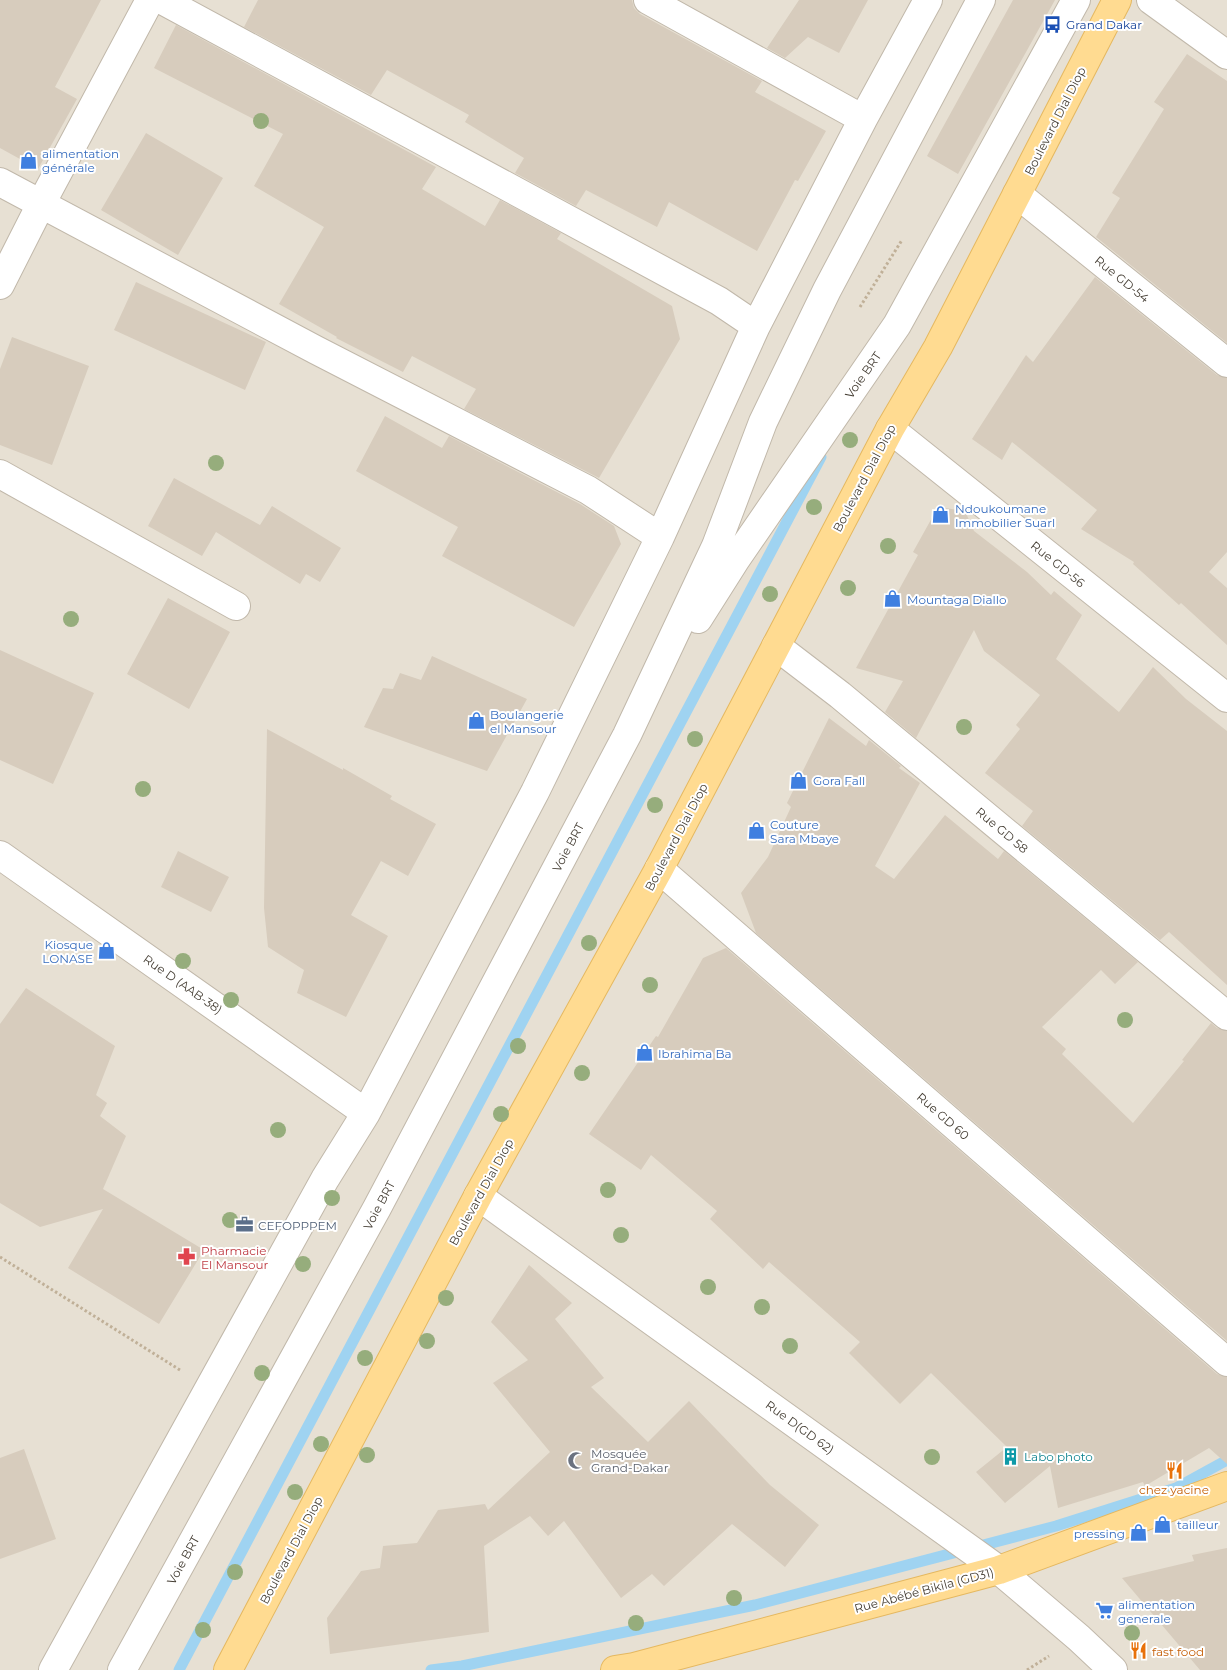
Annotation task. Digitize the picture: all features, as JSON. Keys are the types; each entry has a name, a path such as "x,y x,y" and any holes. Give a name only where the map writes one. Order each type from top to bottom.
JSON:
{"main road":[{"name":"Boulevard Dial Diop","path":"228,1670 478,1196 659,869 890,429 938,347 1117,0"},
{"name":"Rue Abébé Bikila (GD31)","path":"615,1670 999,1570 1227,1486"}],"street":[{"path":"0,284 150,0"},
{"path":"162,0 719,301 756,326"},
{"path":"648,0 863,119"},
{"path":"53,1670 325,1179 366,1112 535,792 660,537 756,326 863,119 928,0"},
{"name":"Voie BRT","path":"122,1670 377,1208 627,735 716,546 763,422 775,396 827,290 981,0"},
{"name":"Voie BRT","path":"627,735 736,559 897,325 1076,0"},
{"path":"1151,0 1227,55"},
{"path":"0,182 316,350 588,490 660,537"},
{"name":"Rue GD-54","path":"1017,194 1227,363"},
{"name":"Rue GD-56","path":"890,429 1227,698"},
{"path":"0,474 236,606"},
{"name":"Rue GD 58","path":"776,646 840,695 1227,1016"},
{"name":"Rue D (AAB-38)","path":"0,855 366,1112"},
{"name":"Rue GD 60","path":"659,869 1227,1362"},
{"name":"Rue D(GD 62)","path":"478,1196 999,1570 1079,1638 1113,1670"}],"path":[{"path":"0,1257 210,1388"}],"shaded area":[{"path":"0,0 1227,0 1227,1670 0,1670"}],"building":[{"path":"0,0 101,0 55,87 77,99 38,169 0,148"},
{"path":"258,0 632,0 634,8 640,14 762,81 755,92 826,131 798,181 795,180 757,251 669,202 657,227 586,190 576,206 515,173 524,158 465,122 469,115 387,70 371,95 244,27"},
{"path":"799,0 868,0 839,53 808,37 785,58 767,48"},
{"path":"1013,0 1055,0 958,174 927,156"},
{"path":"176,25 436,167 422,189 485,226 500,200 561,233 557,239 672,306 680,339 599,478 464,409 476,389 412,356 403,372 336,338 279,304 324,227 254,186 283,134 154,68"},
{"path":"1187,54 1227,81 1227,343 1096,237 1120,198 1112,193 1164,109 1154,102"},
{"path":"146,133 223,178 178,255 101,210"},
{"path":"1095,277 1217,375 1227,378 1227,552 1209,572 1227,588 1227,645 1181,603 1179,605 1133,564 1134,562 1081,529 1097,510 1012,442 1002,460 972,439 1026,355 1033,362"},
{"path":"136,282 266,342 245,390 114,330"},
{"path":"12,337 89,366 52,465 0,445 0,369"},
{"path":"385,416 442,448 449,436 580,504 614,526 621,544 574,627 442,556 458,527 356,471"},
{"path":"174,478 260,525 272,506 341,548 320,582 306,574 300,584 216,532 202,556 148,526"},
{"path":"938,507 965,511 974,531 1027,572 1051,595 1054,591 1082,615 1056,659 1119,712 1153,667 1186,699 1227,731 1227,985 1169,932 1160,940 1022,826 1033,811 985,773 1020,729 1016,725 1040,695 984,651 974,630 916,738 885,712 903,681 856,668 918,555 913,552"},
{"path":"168,598 230,632 189,709 127,674"},
{"path":"0,650 94,693 53,784 0,760"},
{"path":"432,656 527,699 487,771 364,727 383,688 393,689 400,673 421,680"},
{"path":"829,718 866,746 869,740 901,766 899,768 920,783 875,866 894,879 945,815 998,859 1004,851 1138,962 1115,984 1101,970 1042,1027 1066,1049 1062,1054 1133,1123 1184,1061 1182,1060 1211,1023 1217,1028 1227,1031 1227,1341 756,933 741,893 768,857 791,807 787,803"},
{"path":"267,729 343,770 343,768 392,796 390,799 436,824 408,876 381,861 351,915 388,936 346,1017 297,993 304,970 268,947 264,908"},
{"path":"178,851 229,877 211,912 161,887"},
{"path":"726,948 1217,1374 1227,1377 1227,1464 1209,1448 1145,1486 1143,1482 1058,1508 1050,1466 1005,1503 976,1472 1007,1447 931,1373 900,1404 849,1353 860,1342 769,1262 763,1269 710,1219 717,1211 651,1155 641,1170 589,1134 656,1036 658,1037 703,958"},
{"path":"26,988 115,1046 96,1095 107,1103 100,1116 126,1136 103,1189 204,1250 159,1324 68,1268 103,1209 40,1227 0,1203 0,1024"},
{"path":"529,1265 572,1303 555,1319 604,1378 591,1387 648,1442 689,1401 770,1485 819,1525 785,1567 732,1524 664,1586 652,1574 621,1598 564,1521 548,1536 530,1516 484,1546 489,1632 330,1654 327,1618 361,1571 380,1568 383,1546 417,1543 438,1510 485,1504 488,1510 550,1452 493,1383 528,1360 491,1322"},
{"path":"24,1449 56,1539 0,1559 0,1458"},
{"path":"1227,1548 1227,1670 1200,1670 1122,1578 1194,1561 1192,1555"}],"waterway":[{"path":"179,1670 821,457"},
{"path":"431,1670 462,1666 755,1605 1056,1526 1176,1488 1227,1460"}],"place":[{"name":"Grand Dakar","path":"1052,24"},
{"name":"alimentation générale","path":"28,160"},
{"name":"Ndoukoumane Immobilier Suarl","path":"941,515"},
{"name":"Mountaga Diallo","path":"893,599"},
{"name":"Boulangerie el Mansour","path":"476,721"},
{"name":"Gora Fall","path":"799,780"},
{"name":"Couture Sara Mbaye","path":"756,831"},
{"name":"Kiosque LONASE","path":"107,951"},
{"name":"Ibrahima Ba","path":"644,1053"},
{"name":"CEFOPPPEM","path":"244,1225"},
{"name":"Pharmacie El Mansour","path":"187,1257"},
{"name":"Labo photo","path":"1010,1456"},
{"name":"Mosquée Grand-Dakar","path":"577,1460"},
{"name":"chez yacine","path":"1174,1470"},
{"name":"tailleur","path":"1163,1524"},
{"name":"pressing","path":"1139,1533"},
{"name":"alimentation generale","path":"1104,1611"},
{"name":"fast food","path":"1138,1651"}]}
